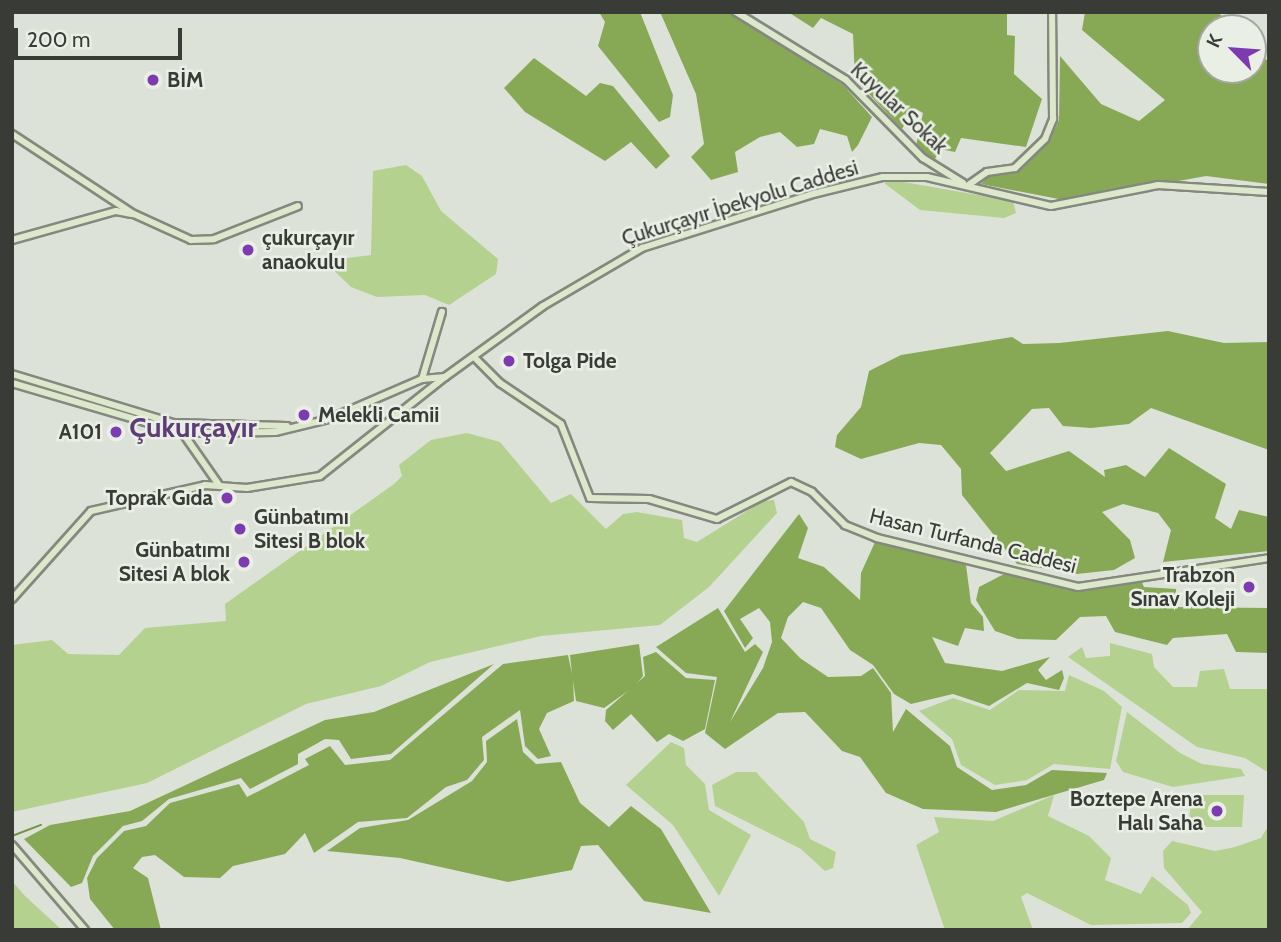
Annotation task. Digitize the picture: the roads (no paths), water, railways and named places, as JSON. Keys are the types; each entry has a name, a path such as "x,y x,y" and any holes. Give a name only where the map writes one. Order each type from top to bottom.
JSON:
{"street":[{"name":"Kuyular Sokak","path":"736,12 846,80 923,159 967,186"},
{"path":"967,186 987,172 1015,168 1045,139 1053,119 1052,12"},
{"path":"12,134 134,214 200,242 299,206"},
{"name":"Çukurçayır İpekyolu Caddesi","path":"12,383 181,433 303,427 422,379 445,377 476,359 543,306 642,248 884,177 967,186 1051,206 1158,185 1269,192"},
{"path":"12,240 116,211 134,214"},
{"path":"422,379 442,312"},
{"name":"Hasan Turfanda Caddesi","path":"476,359 499,383 561,424 590,498 649,499 717,519 791,482 812,492 845,526 877,538 1078,587 1269,558"},
{"name":"Çukurçayır İpekyolu Caddesi","path":"12,374 181,424 303,427"},
{"path":"12,599 91,511 219,485 271,486 320,476 445,377"},
{"path":"181,424 181,433 219,485"},
{"path":"12,845 85,930"}],"waterway":[{"path":"12,836 41,825"}],"place":[{"name":"BİM","path":"153,80"},
{"name":"çukurçayır anaokulu","path":"248,250"},
{"name":"Tolga Pide","path":"509,361"},
{"name":"Melekli Camii","path":"304,415"},
{"name":"A101","path":"116,432"},
{"name":"Toprak Gıda","path":"227,498"},
{"name":"Günbatımı Sitesi B blok","path":"240,529"},
{"name":"Günbatımı Sitesi A blok","path":"244,562"},
{"name":"Trabzon Sınav Koleji","path":"1249,587"},
{"name":"Boztepe Arena Halı Saha","path":"1217,811"}],"district":[{"name":"Çukurçayır","path":"193,427"}]}
